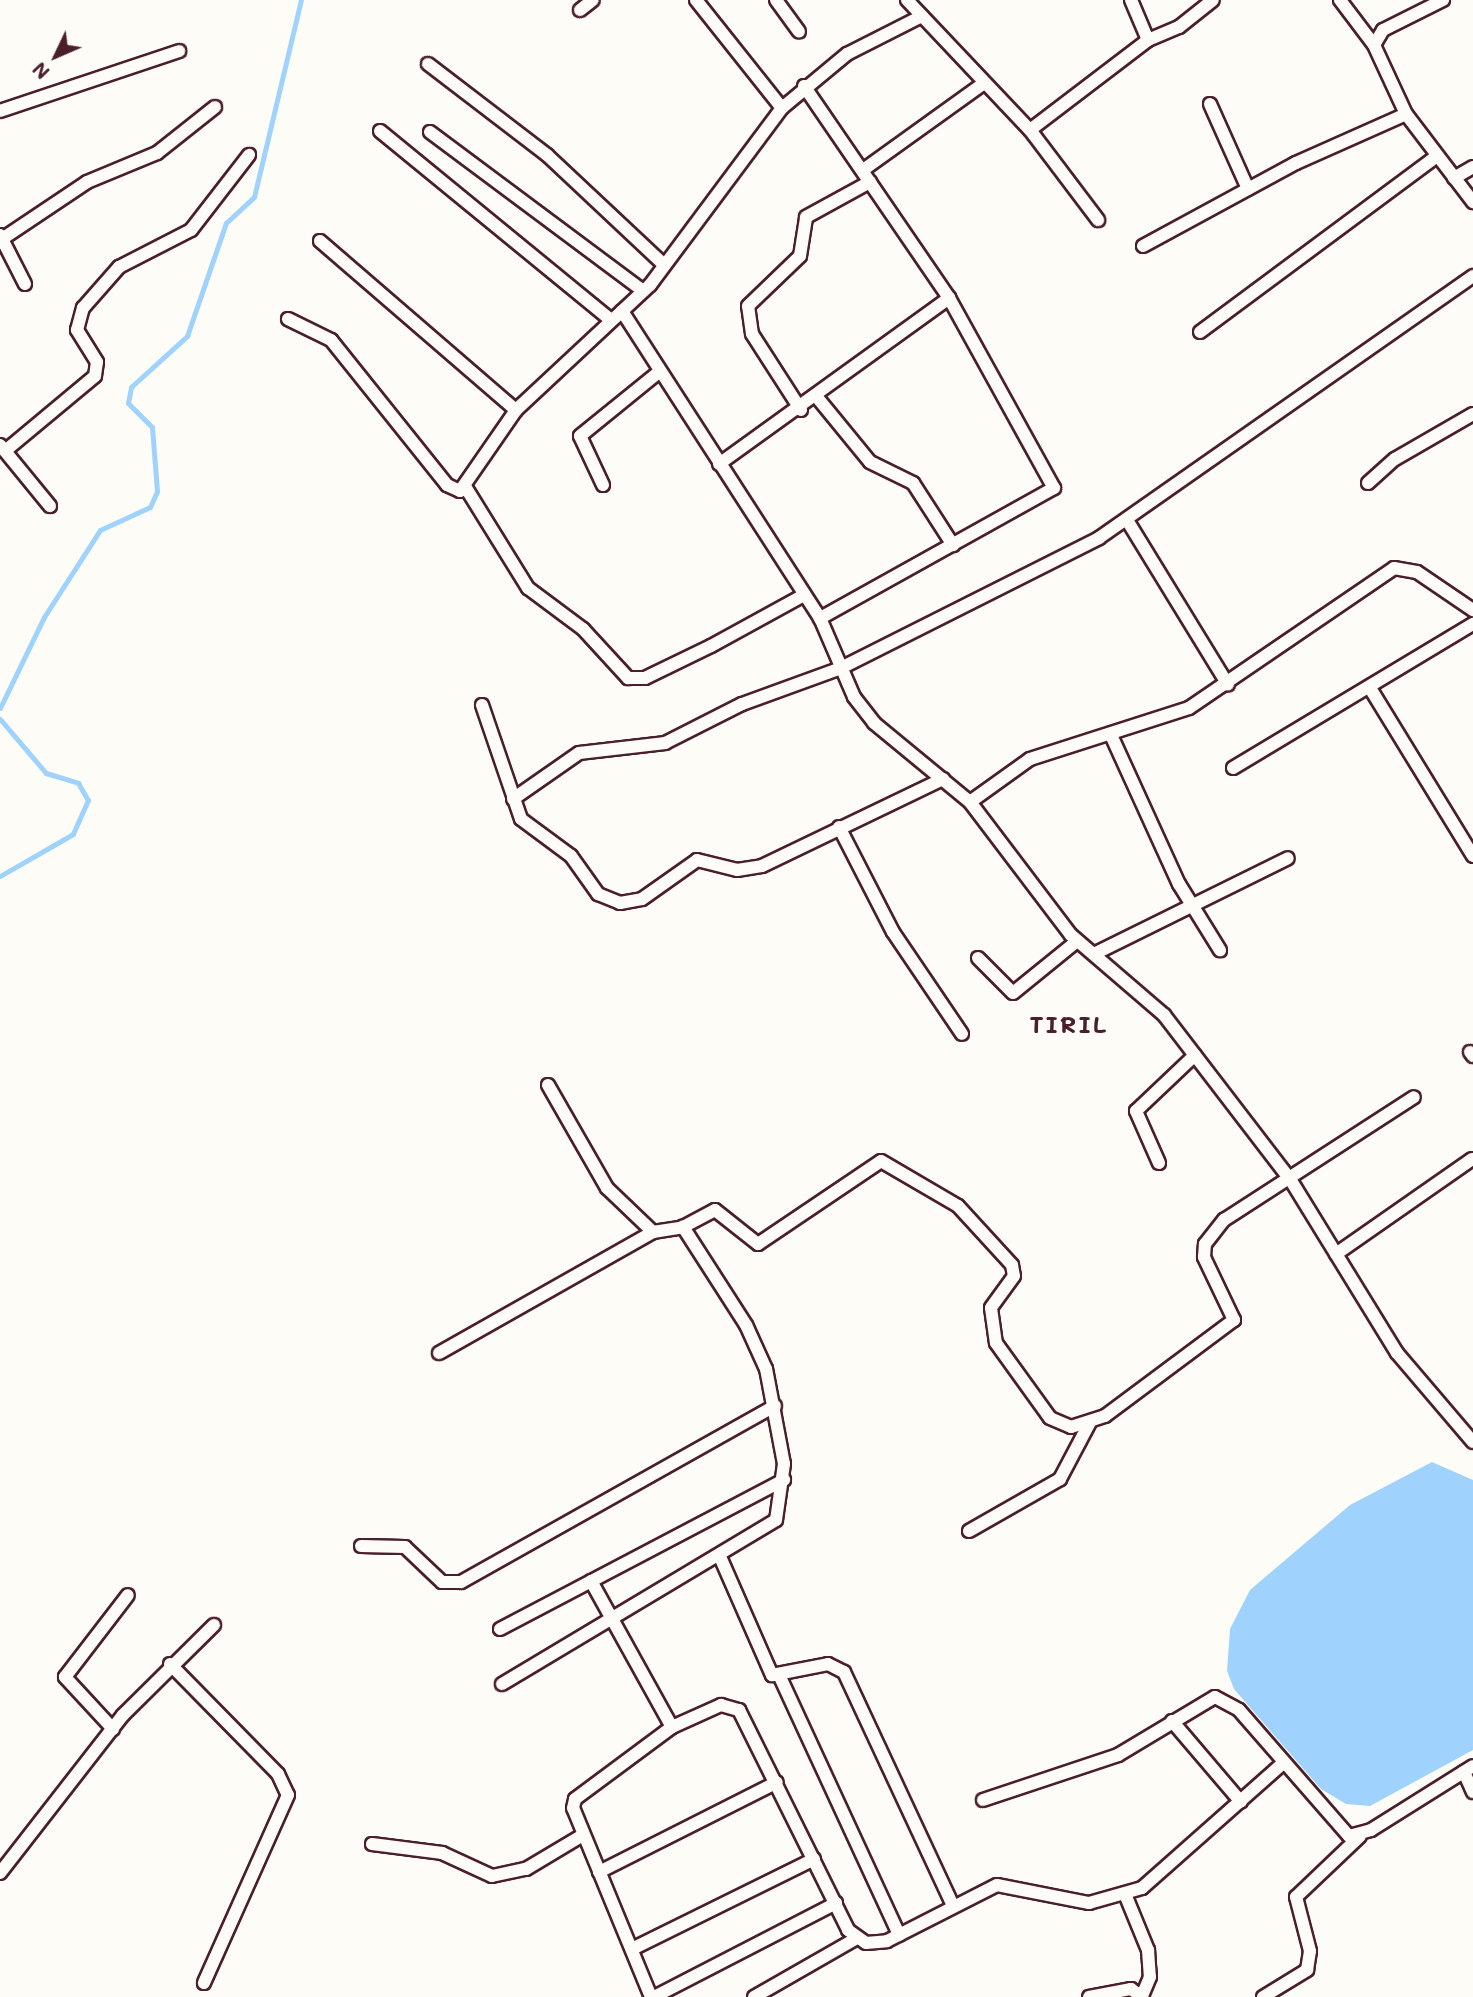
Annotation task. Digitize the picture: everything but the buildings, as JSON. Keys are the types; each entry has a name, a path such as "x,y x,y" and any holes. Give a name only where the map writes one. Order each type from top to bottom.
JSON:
{"street":[{"path":"580,10 593,0"},
{"path":"696,0 782,108"},
{"path":"776,0 799,32"},
{"path":"907,0 1030,130 1098,220"},
{"path":"1131,0 1148,40"},
{"path":"1030,130 1148,40 1180,27 1213,0"},
{"path":"1340,0 1374,45 1406,114 1473,202"},
{"path":"1374,45 1383,30 1443,0"},
{"path":"466,488 516,410 643,291 782,108 804,86 847,54 922,16"},
{"path":"0,111 179,51"},
{"path":"428,64 547,155 664,265"},
{"path":"863,170 984,83"},
{"path":"804,86 948,298 1054,488 820,618"},
{"path":"1210,104 1248,189"},
{"path":"25,284 1,237 87,181 157,153 215,107"},
{"path":"1143,246 1248,189 1406,114"},
{"path":"380,131 611,320"},
{"path":"430,132 643,291"},
{"path":"50,506 2,448 95,376 97,362 76,330 83,308 119,267 191,230 249,155"},
{"path":"1200,332 1437,156"},
{"path":"1454,178 1473,167"},
{"path":"802,410 752,334 748,306 800,256 806,217 870,182"},
{"path":"320,242 516,410"},
{"path":"513,799 579,753 665,743 743,704 841,668 1127,520 1473,276"},
{"path":"719,464 802,410 816,396 948,298"},
{"path":"622,311 820,618 841,668 874,723 970,802 1077,941 1164,1015 1290,1178 1397,1353 1473,1442"},
{"path":"288,319 331,340 447,485 466,488 528,588 583,629 628,678 656,673 804,595"},
{"path":"603,485 579,436 660,371"},
{"path":"816,396 870,462 913,483 953,545"},
{"path":"1368,484 1395,459 1473,414"},
{"path":"1127,520 1228,685"},
{"path":"970,802 1030,759 1189,708 1228,685 1394,568 1417,572 1473,610"},
{"path":"1233,768 1473,624"},
{"path":"1370,688 1473,855"},
{"path":"482,705 521,819 572,856 591,888 620,903 642,899 688,863 750,869 943,779"},
{"path":"1111,735 1192,906 1220,950"},
{"path":"839,827 893,932 962,1034"},
{"path":"1094,954 1288,858"},
{"path":"978,958 1013,993 1077,941"},
{"path":"1159,1163 1136,1111 1195,1055"},
{"path":"548,1085 607,1188 653,1232"},
{"path":"439,1353 653,1232 686,1225 702,1214 715,1210 726,1215 758,1244 871,1165 894,1165 958,1206 1000,1246 1014,1276 991,1308 996,1343 1050,1418 1071,1427 1090,1422 1234,1320 1204,1257 1206,1244 1224,1220 1414,1097"},
{"path":"1336,1254 1472,1159"},
{"path":"502,1684 721,1559 770,1527 784,1480 775,1406 756,1343 686,1225"},
{"path":"361,1546 405,1547 442,1582 461,1582 775,1406"},
{"path":"969,1531 1060,1479 1090,1422"},
{"path":"500,1629 784,1480"},
{"path":"721,1559 768,1671 780,1677 899,1935"},
{"path":"591,1581 611,1623 672,1727"},
{"path":"113,1729 65,1677 128,1595"},
{"path":"0,1873 113,1729 170,1664 214,1625"},
{"path":"170,1664 278,1774 288,1795 204,1983"},
{"path":"780,1677 828,1664 845,1672 953,1906"},
{"path":"983,1800 1118,1755 1215,1697 1239,1710 1341,1832 1360,1835"},
{"path":"836,1903 653,1997 583,1835 575,1799 672,1727 730,1704 747,1721 836,1903 857,1938 876,1943 899,1935 997,1885 1089,1903 1125,1894 1154,1881 1282,1764"},
{"path":"1172,1721 1241,1802"},
{"path":"1263,1997 1307,1970 1310,1951 1296,1897 1360,1835 1468,1769 1473,1792"},
{"path":"599,1872 777,1782"},
{"path":"372,1844 442,1853 492,1876 526,1869 583,1835"},
{"path":"632,1949 814,1859"},
{"path":"1089,1997 1131,1989 1142,1996 1150,1977 1148,1950 1125,1894"},
{"path":"754,1997 857,1938"}],"water":[{"path":"1432,1462 1473,1480 1473,1750 1370,1806 1346,1804 1321,1789 1234,1689 1227,1671 1230,1629 1250,1590 1350,1505"}],"waterway":[{"path":"0,708 44,617 100,530 150,507 157,491 152,427 128,403 131,387 187,336 226,223 254,197 301,0"},
{"path":"0,719 46,773 78,783 88,800 73,834 0,876"}],"district":[{"name":"TIRIL","path":"1069,1024"}]}
